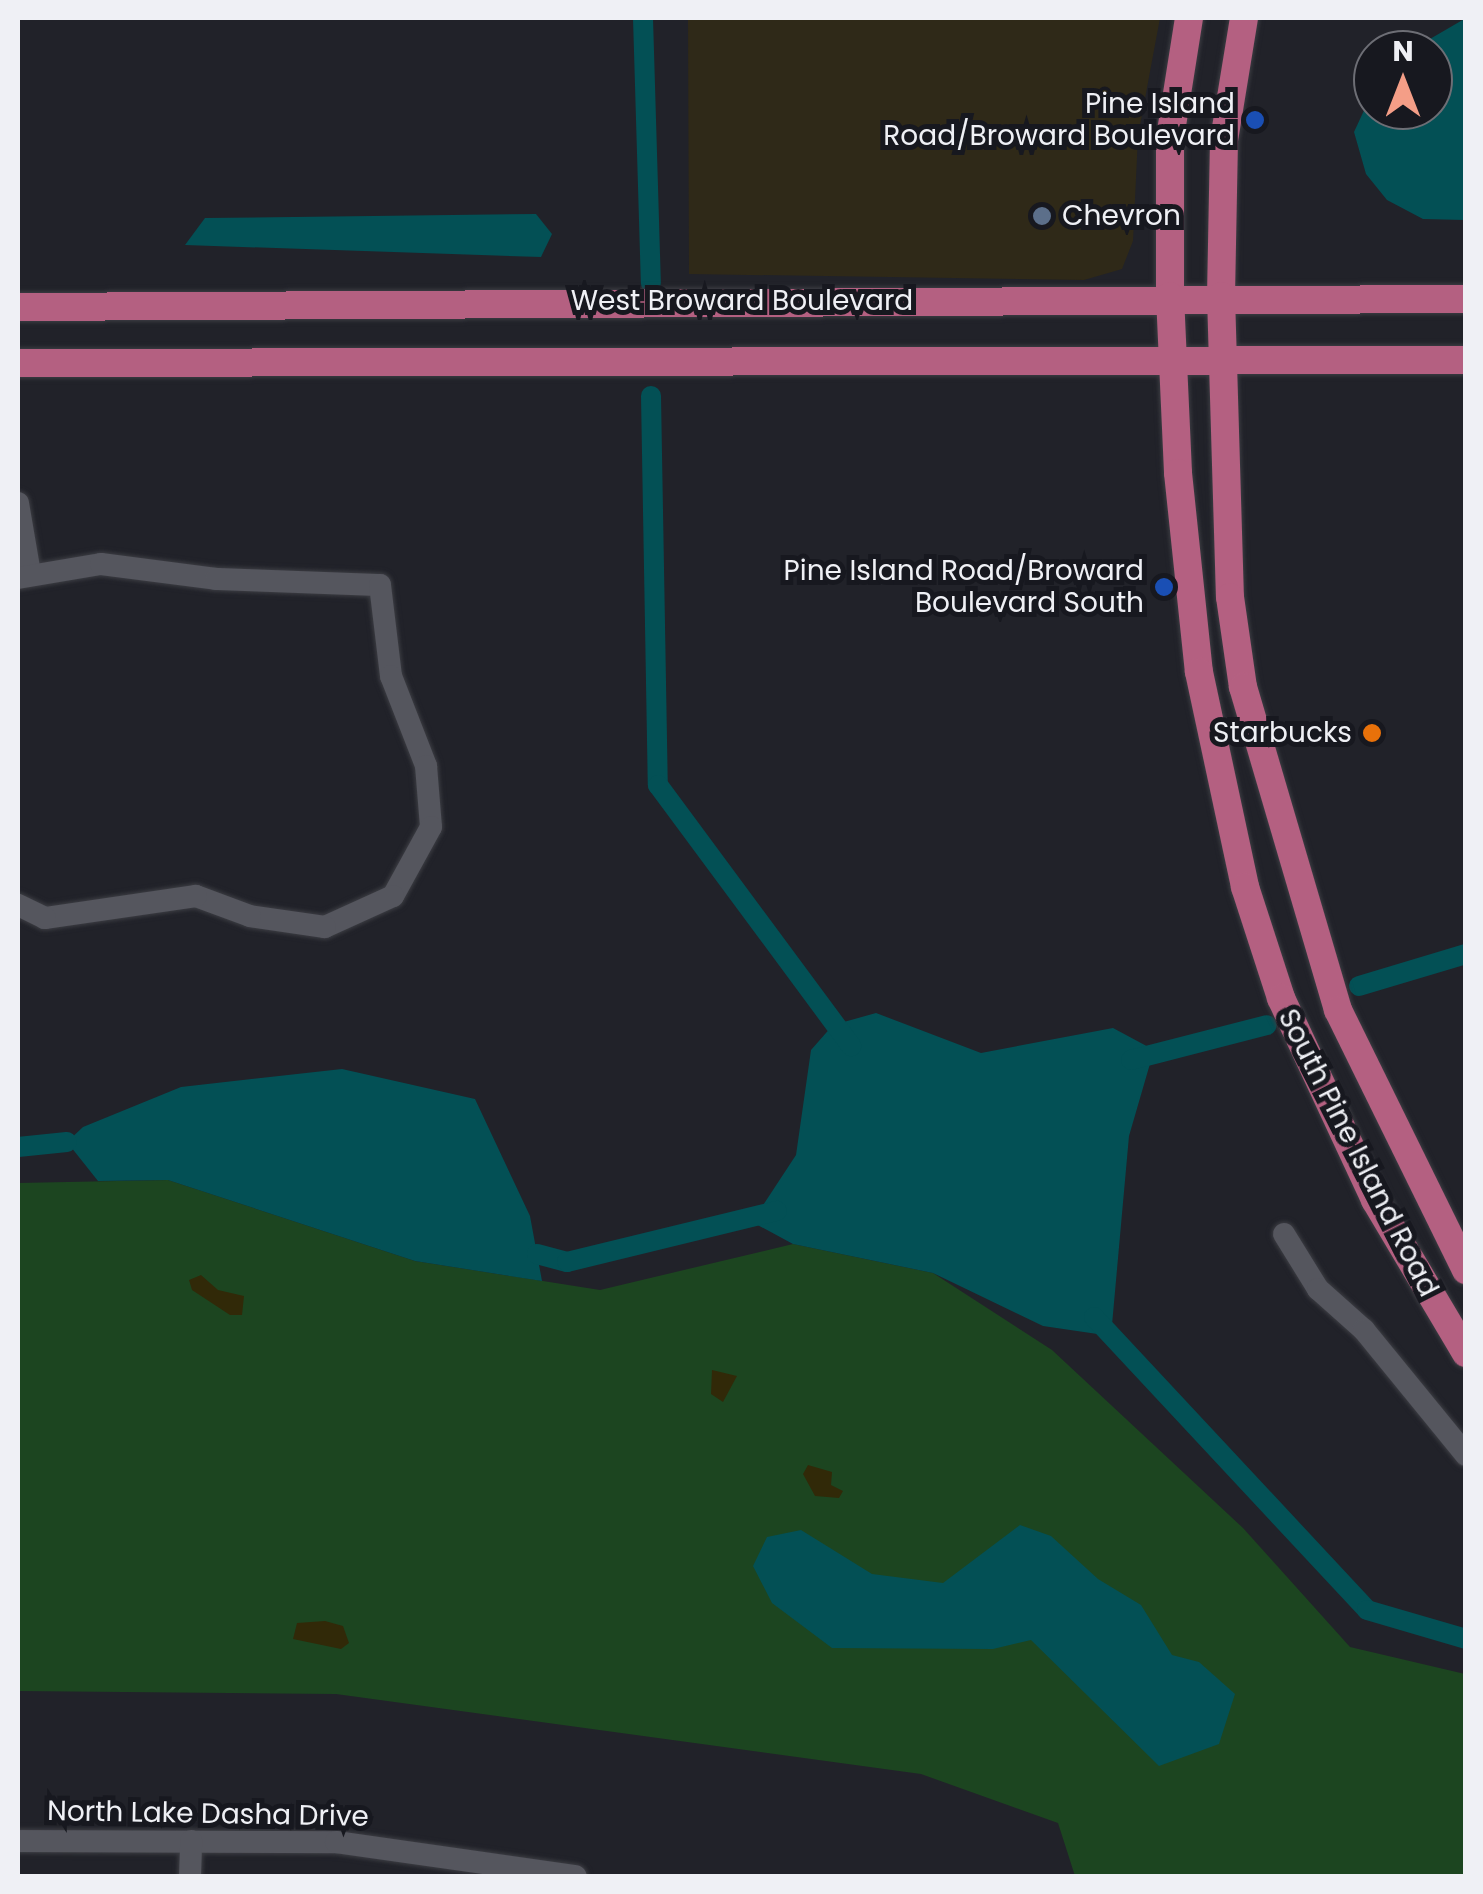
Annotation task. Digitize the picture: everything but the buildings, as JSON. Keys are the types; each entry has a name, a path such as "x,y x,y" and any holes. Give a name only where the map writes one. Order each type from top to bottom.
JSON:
{"main road":[{"name":"South Pine Island Road","path":"1189,18 1170,138 1170,296 1199,672 1245,887 1280,998 1322,1095 1466,1352"},
{"name":"South Pine Island Road","path":"1244,18 1224,140 1221,356 1230,597 1253,724 1338,1010 1466,1270"},
{"name":"West Broward Boulevard","path":"18,307 1170,296 1466,299"},
{"name":"West Broward Boulevard","path":"18,364 1172,356 1466,360"}],"street":[{"path":"18,503 24,576 101,564 216,579 380,585 390,676 426,766 430,827 394,896 325,927 250,916 196,896 46,918 18,904"},
{"path":"1284,1234 1318,1289 1364,1330 1466,1455"},
{"name":"North Lake Dasha Drive","path":"18,1840 336,1842 576,1876"},
{"path":"190,1876 191,1840"}],"shaded area":[{"path":"688,18 1160,18 1138,136 1133,241 1122,269 1084,280 689,274"}],"green space":[{"path":"168,1180 415,1261 600,1290 793,1244 933,1273 1052,1350 1243,1528 1350,1647 1465,1674 1465,1876 1075,1876 1058,1823 921,1774 336,1694 18,1691 18,1183"}],"sand":[{"path":"201,1275 218,1290 244,1296 242,1315 230,1315 192,1290 189,1280"},
{"path":"712,1370 737,1376 723,1402 711,1394"},
{"path":"808,1465 832,1472 831,1485 843,1491 839,1498 815,1496 803,1474"},
{"path":"325,1621 343,1626 349,1643 341,1649 293,1639 297,1623"}],"water":[{"path":"1466,18 1465,220 1423,219 1387,200 1366,174 1354,132 1453,130 1453,30 1445,30"},
{"path":"536,214 552,234 541,257 185,245 205,218"},
{"path":"876,1013 981,1053 1113,1028 1154,1050 1129,1136 1111,1336 1043,1326 933,1273 793,1244 752,1222 796,1155 811,1050 833,1025"},
{"path":"342,1069 475,1099 530,1216 542,1281 415,1261 168,1180 98,1181 67,1142 83,1127 181,1087"},
{"path":"1020,1525 1051,1536 1098,1579 1141,1605 1172,1655 1199,1662 1235,1694 1219,1744 1159,1766 1031,1640 993,1649 832,1648 772,1603 753,1566 767,1537 801,1530 872,1574 943,1583"}],"waterway":[{"path":"643,18 651,283"},
{"path":"651,396 658,785 851,1046"},
{"path":"1359,986 1466,954"},
{"path":"1131,1060 1267,1025"},
{"path":"18,1147 67,1142"},
{"path":"537,1254 567,1262 777,1211"},
{"path":"1094,1317 1367,1610 1466,1639"}],"place":[{"name":"Pine Island Road/Broward Boulevard","path":"1255,120"},
{"name":"Chevron","path":"1042,216"},
{"name":"Pine Island Road/Broward Boulevard South","path":"1164,587"},
{"name":"Starbucks","path":"1372,733"}]}
